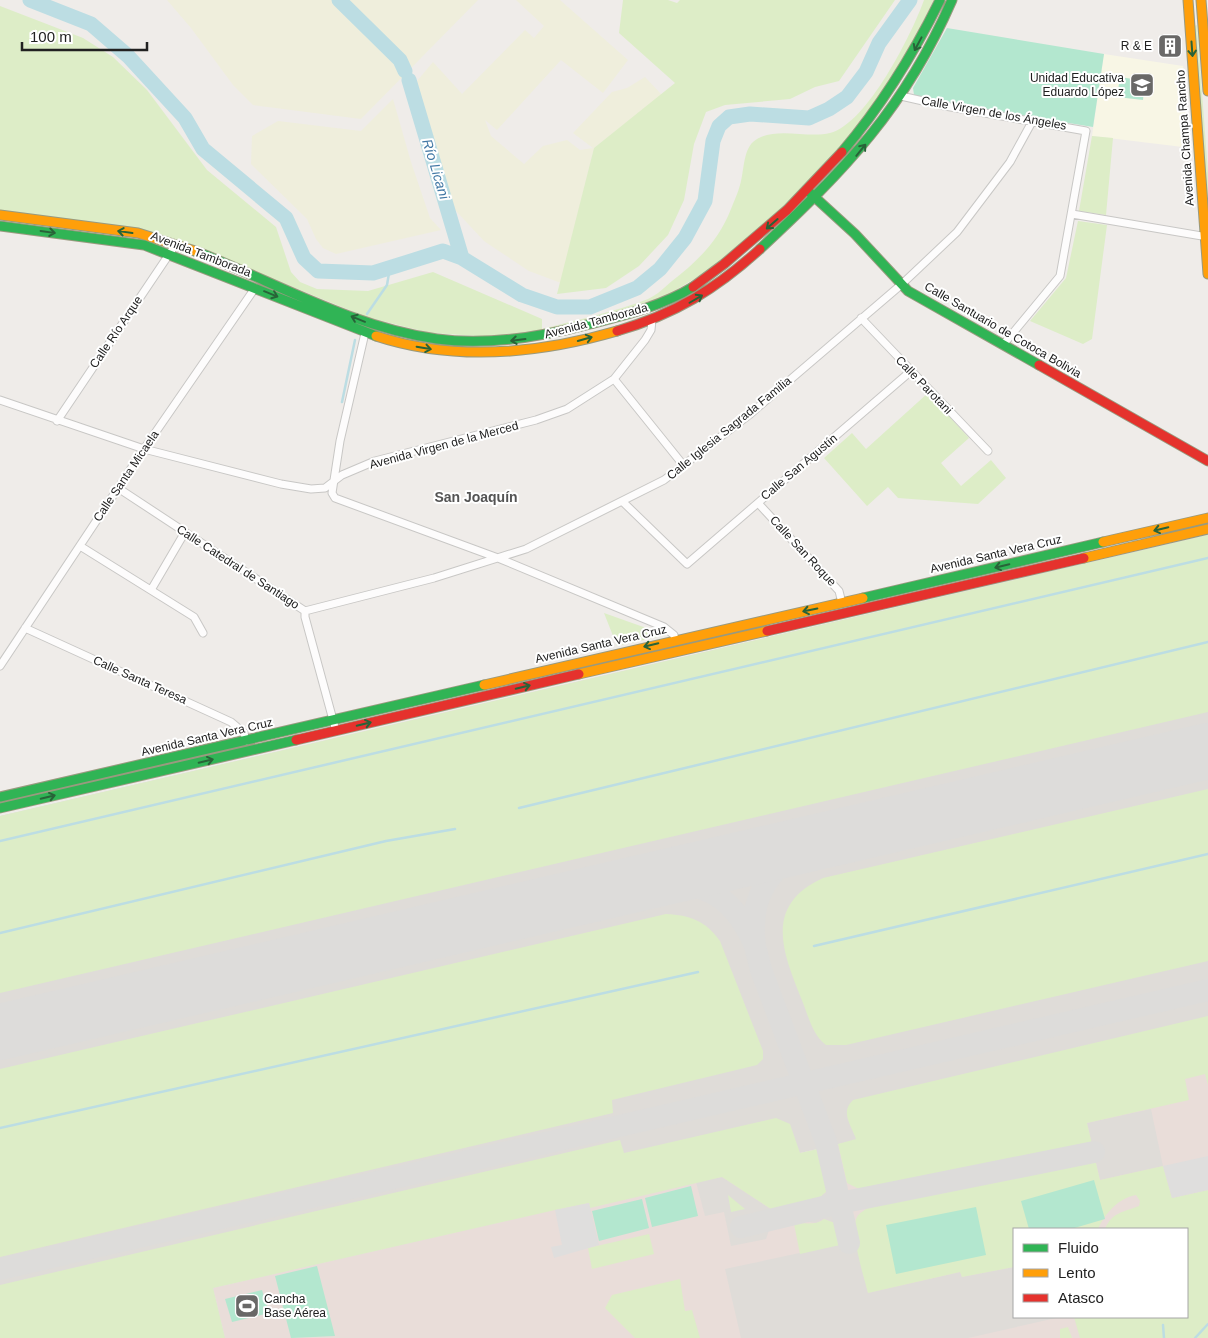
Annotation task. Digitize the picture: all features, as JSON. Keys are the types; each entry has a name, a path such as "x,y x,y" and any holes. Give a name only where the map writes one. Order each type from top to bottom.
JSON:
{"main road":[{"name":"Avenida Tamborada","path":"0,215 152,236 390,330 433,339 508,341 571,330 668,300 707,278 808,191 840,158 875,113 916,50 940,0"},
{"name":"Avenida Tamborada","path":"0,226 144,245 169,253 365,333 405,345 437,351 508,352 574,342 652,320 686,305 714,288 816,198 858,153 901,96 952,0"},
{"name":"Avenida Champa Rancho","path":"1188,0 1208,274"},
{"path":"1201,0 1205,18 1208,92"},
{"name":"Calle Santuario de Cotoca Bolivia","path":"808,191 855,234 908,291 1208,461"},
{"name":"Avenida Santa Vera Cruz","path":"0,797 1208,518"},
{"name":"Avenida Santa Vera Cruz","path":"0,808 1208,529"}],"street":[{"path":"1189,18 1205,18"},
{"name":"Calle Virgen de los Ángeles","path":"901,96 945,106 1033,120 1086,131 1072,214"},
{"name":"Calle Iglesia Sagrada Familia","path":"305,611 425,581 526,549 664,480 749,415 902,284 957,232 1010,162 1033,120"},
{"path":"1003,344 1060,276 1072,214 1206,236"},
{"name":"Calle Río Arque","path":"57,421 176,244"},
{"name":"Calle Santa Micaela","path":"0,666 144,449 255,288"},
{"name":"Calle Parotani","path":"860,318 988,452"},
{"name":"Avenida Virgen de la Merced","path":"0,400 57,421 144,449 301,487 325,488 342,475 375,461 536,420 567,409 614,379 645,340 651,330 652,320"},
{"path":"365,333 340,441 332,493 335,498 498,558 664,627 674,635 674,640"},
{"name":"Calle San Agustín","path":"623,502 687,564 911,371"},
{"path":"614,379 684,466"},
{"name":"Calle Catedral de Santiago","path":"118,488 305,611 304,617 336,731"},
{"name":"Calle San Roque","path":"758,502 839,591 842,603"},
{"path":"151,590 185,532"},
{"path":"80,546 194,617 203,633"},
{"name":"Calle Santa Teresa","path":"25,628 231,722 244,733 246,741"}],"shaded area":[{"name":"Unidad Educativa Eduardo López","path":"1104,54 1183,66 1191,148 1092,136"},
{"path":"1208,535 1208,1059 213,1288 225,1338 0,1338 0,816"},
{"path":"1208,1059 1208,1338 225,1338 213,1288"},
{"path":"1151,1109 1163,1166 1100,1180 1087,1123"},
{"path":"1208,1156 1208,1190 1172,1198 1163,1166"},
{"path":"722,1177 774,1211 819,1198 828,1190 835,1223 824,1219 817,1223 794,1224 769,1230 766,1239 731,1246 724,1212 705,1216 696,1182"},
{"path":"589,1203 599,1245 554,1258 551,1247 562,1245 555,1210"},
{"path":"856,1241 868,1293 960,1272 962,1277 1013,1267 1013,1318 1056,1318 968,1338 741,1338 725,1269"}],"green space":[{"path":"167,0 478,0 361,119 253,105 233,85 191,28"},
{"path":"516,0 560,0 628,60 603,93 561,60 497,130 485,120 491,136 524,164 543,146 567,140 580,150 593,148 573,133 612,92 627,88 645,77 662,95 594,148 561,283 529,271 484,241 443,197 412,87 433,62 462,94 525,30 534,38 544,26"},
{"path":"623,0 668,0 677,3 680,0 895,0 839,81 815,87 790,99 725,105 706,112 694,144 684,200 668,235 639,266 606,288 557,294 594,148 675,83 619,33"},
{"path":"924,0 934,0 900,67 851,137 799,192 709,270 666,296 569,327 495,337 430,333 366,317 180,241 0,211 0,6 83,38 113,57 147,90 207,170 276,227 291,272 300,282 317,289 368,291 433,272 542,319 542,329 609,312 648,299 682,273 707,249 726,220 739,188 747,151 753,142 770,134 821,134 830,133 844,126 859,113 886,76 899,55"},
{"path":"1197,25 1208,173 1208,218 1194,26"},
{"path":"947,28 1104,54 1093,127 947,103 914,95 913,88"},
{"path":"1120,77 1145,81 1143,100 1117,97"},
{"path":"393,99 411,162 430,218 441,230 336,254 323,248 316,239 307,219 251,164 252,136 278,121 361,131"},
{"path":"1092,136 1113,138 1106,215 1079,211"},
{"path":"1078,221 1107,225 1092,339 1083,344 1030,321 1066,278"},
{"path":"928,393 969,438 941,463 961,486 991,460 1006,478 978,504 898,498 888,487 867,506 824,458 852,433 866,449"},
{"path":"1208,535 1208,712 0,993 0,816"},
{"path":"604,613 666,635 617,646"},
{"path":"1208,789 1208,961 846,1045 826,1045 817,1036 794,980 784,946 783,930 785,915 792,902 804,889 823,878"},
{"path":"666,914 697,920 709,928 720,941 763,1051 763,1059 757,1065 612,1100 613,1113 0,1257 0,1069"},
{"path":"1208,1016 1208,1085 1205,1074 1185,1079 1189,1100 1087,1123 1092,1144 874,1189 861,1190 847,1183 838,1144 856,1139 849,1124 847,1114 847,1109 853,1100"},
{"path":"776,1118 790,1124 800,1153 818,1149 828,1190 819,1198 811,1199 804,1204 774,1211 722,1177 590,1208 589,1203 555,1210 213,1288 225,1338 0,1338 0,1285 620,1140 624,1153"},
{"path":"1095,1159 1100,1180 1163,1166 1172,1198 1208,1190 1208,1338 1080,1338 1074,1318 1188,1318 1188,1228 1106,1228 1115,1216 1123,1211 1139,1206 1140,1201 1136,1195 1123,1199 1118,1203 1104,1218 1099,1228 1013,1228 1013,1267 962,1277 960,1272 868,1293 858,1254 855,1224 857,1217 869,1207"},
{"path":"1094,1180 1105,1219 1074,1228 1029,1228 1021,1201"},
{"path":"691,1186 698,1216 652,1227 645,1198"},
{"path":"728,1195 745,1209 731,1212"},
{"path":"642,1199 649,1228 599,1241 592,1211"},
{"path":"976,1207 986,1255 896,1274 886,1225"},
{"path":"824,1219 835,1223 840,1245 800,1254 794,1224 814,1223"},
{"path":"649,1234 654,1254 592,1269 588,1248"},
{"path":"317,1266 335,1336 291,1338 275,1276"},
{"path":"680,1279 685,1311 692,1310 700,1338 635,1338 605,1308 612,1295"},
{"name":"Cancha Base Aérea","path":"262,1290 269,1313 232,1322 225,1299"},
{"path":"1068,1327 1072,1338 1060,1338 1060,1329"}],"waterway":[{"path":"30,0 91,24 128,56 185,118 203,149 286,218 304,258 318,271 373,273 443,251 462,258 522,295 557,307 590,307 637,288 660,269 685,238 705,201 713,141 719,126 729,117 750,114 809,118 829,109 847,97 866,72 879,43 910,0"},
{"name":"Río Licani","path":"339,0 400,60 405,71"},
{"name":"Río Licani","path":"409,80 462,258"},
{"path":"367,314 387,285 390,267"},
{"path":"342,402 355,340"},
{"path":"0,841 1208,558"},
{"path":"519,808 1208,642"},
{"path":"0,933 386,841 455,829"},
{"path":"814,946 1208,854"},
{"path":"0,1128 698,972"},
{"path":"1195,1338 1208,1324"},
{"path":"1163,1325 1164,1338"}],"taxiway":[{"path":"658,878 692,885 718,897 739,916 755,946 755,913 765,886 784,863 811,844"},
{"path":"755,946 761,970 826,1142 849,1243"},
{"path":"0,1269 1208,990"},
{"path":"741,1227 840,1203 1094,1152"}],"runway":[{"path":"0,1032 1208,751"}],"traffic: fast":[{"path":"842,152 896,79 940,0"},
{"path":"760,249 819,192 870,135 914,73 934,38 952,0"},
{"path":"808,191 855,234 908,291 1039,365"},
{"path":"0,226 144,245 376,336"},
{"path":"195,251 314,302 374,325 405,333 456,341 495,341 571,329 643,309 669,300 693,287"},
{"path":"863,598 1103,542"},
{"path":"0,797 484,685"},
{"path":"0,808 296,740"}],"traffic: slow":[{"path":"1188,0 1208,274"},
{"path":"1201,0 1208,91"},
{"path":"0,215 138,233 195,251"},
{"path":"376,336 436,349 496,352 527,350 557,345 617,331"},
{"path":"1103,542 1208,518"},
{"path":"1084,558 1208,529"},
{"path":"484,685 863,598"},
{"path":"579,674 767,631"}],"traffic: jam":[{"path":"693,287 724,264 787,210 842,152"},
{"path":"617,331 658,317 694,299 727,276 760,249"},
{"path":"1039,365 1208,461"},
{"path":"767,631 1084,558"},
{"path":"296,740 579,674"}],"place":[{"name":"R & E","path":"1170,46"},
{"name":"Unidad Educativa Eduardo López","path":"1142,85"},
{"name":"Cancha Base Aérea","path":"247,1306"}],"district":[{"name":"San Joaquín","path":"476,497"}]}
